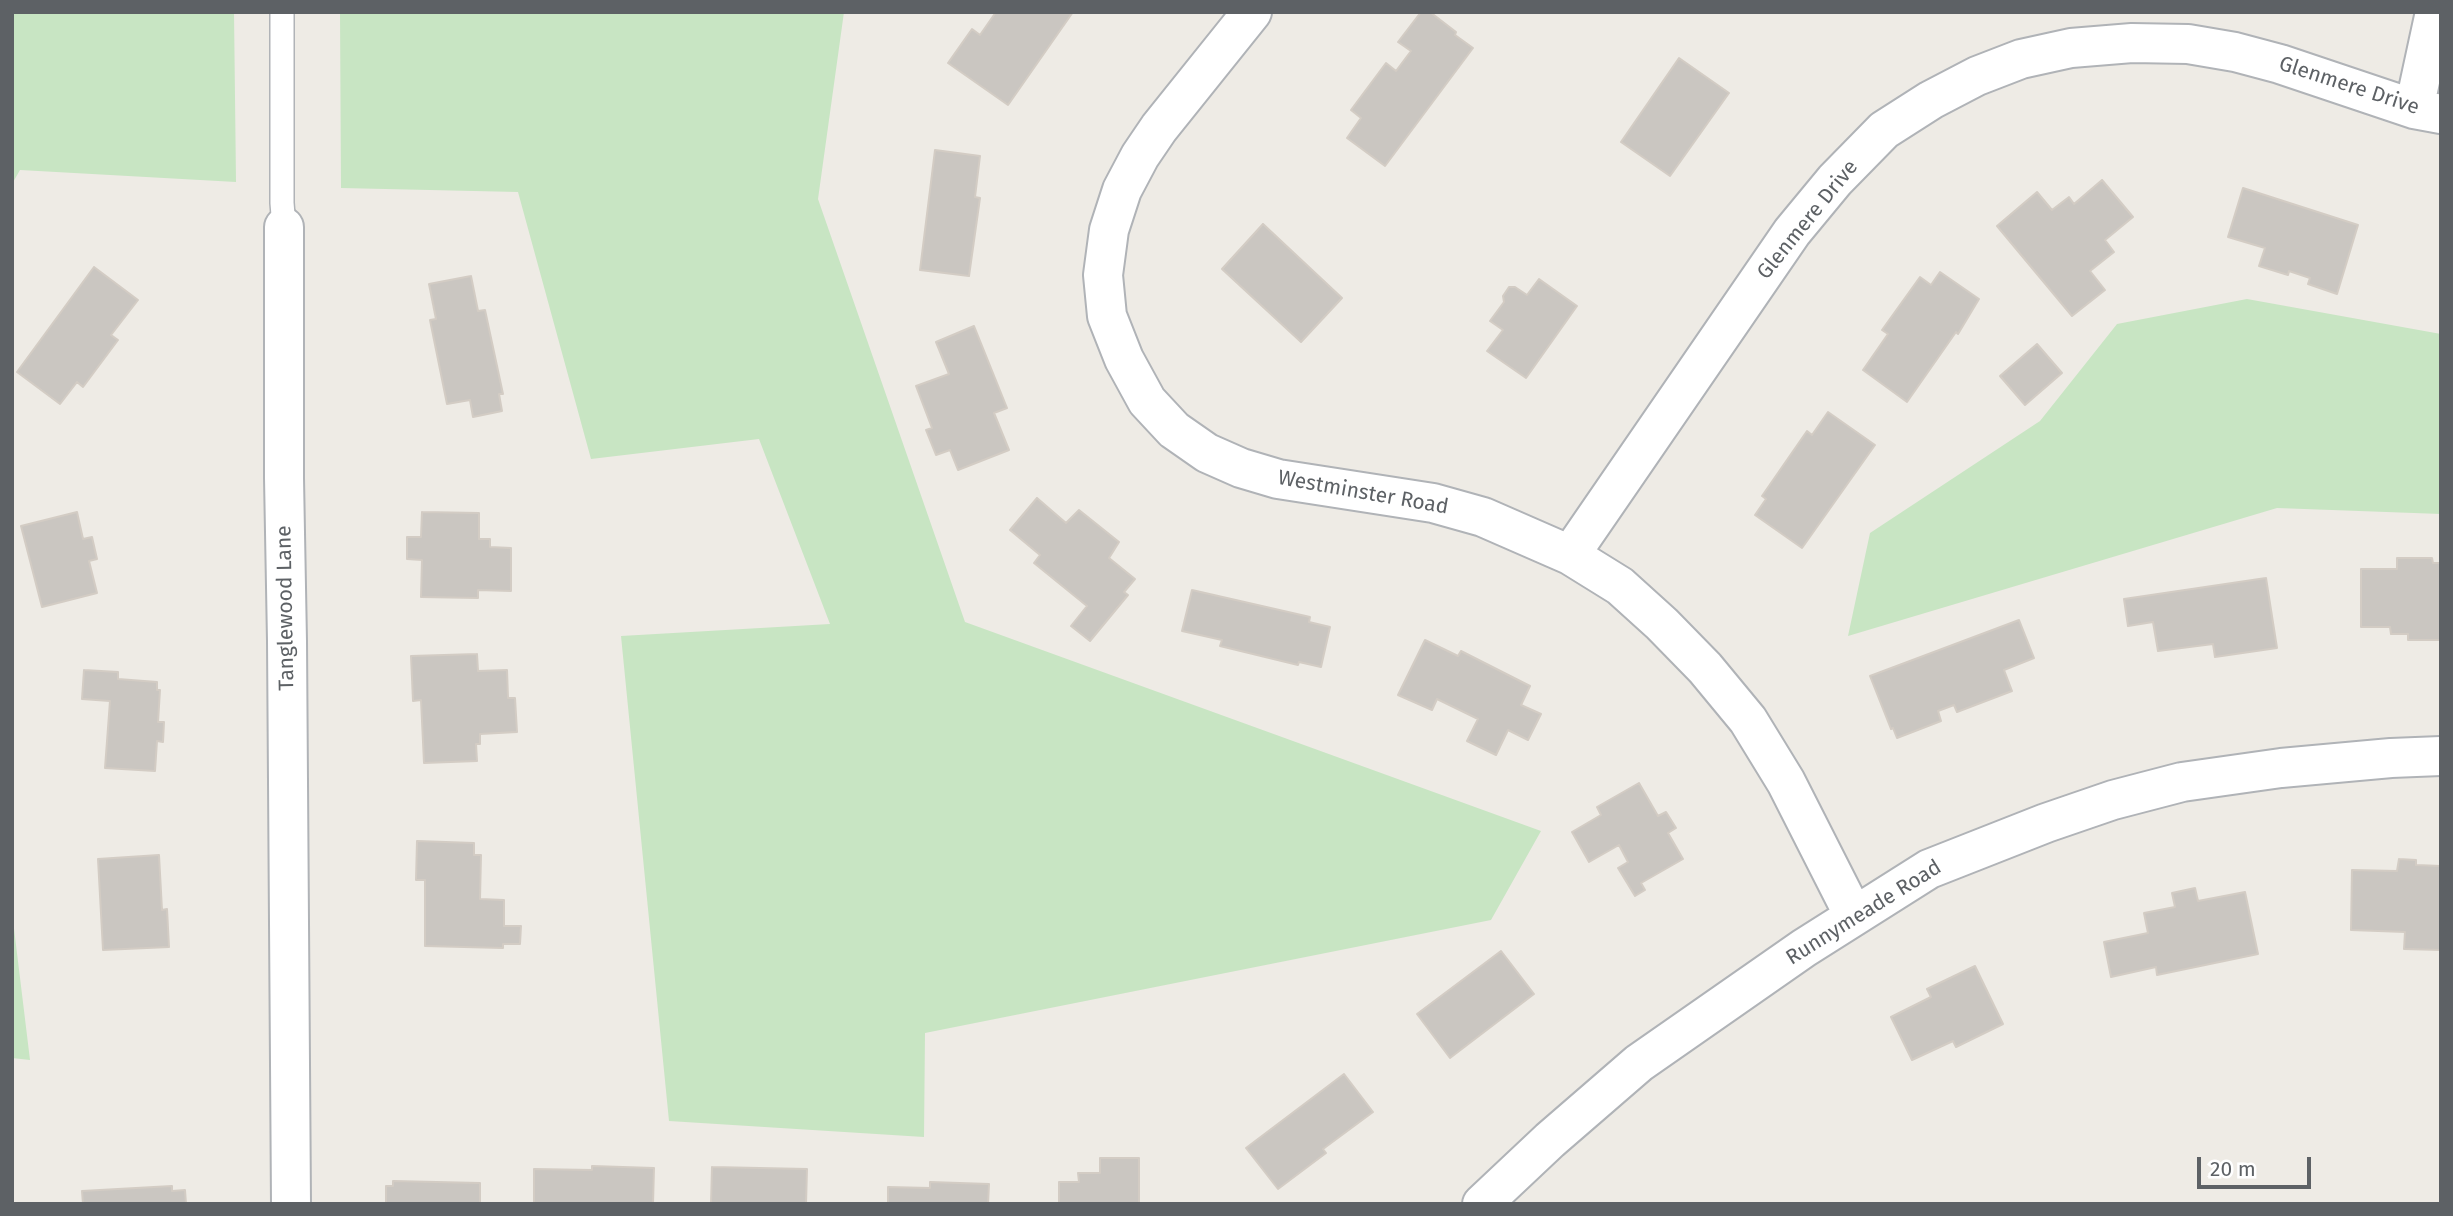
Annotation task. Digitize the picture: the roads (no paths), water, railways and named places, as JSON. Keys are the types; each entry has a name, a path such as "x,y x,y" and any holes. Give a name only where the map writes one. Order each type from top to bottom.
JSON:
{"street":[{"name":"Westminster Road","path":"1252,12 1159,128 1140,156 1122,190 1109,230 1103,275 1107,316 1124,359 1147,401 1174,430 1207,453 1241,468 1279,479 1433,502 1483,517 1570,555 1620,586 1706,668 1748,719 1786,782 1854,916"},
{"path":"2427,111 2435,12"},
{"name":"Glenmere Drive","path":"1570,555 1792,232 1835,180 1884,130 1931,100 1977,76 2021,59 2071,48 2132,43 2188,44 2235,52 2280,64 2427,111"},
{"name":"Tanglewood Lane","path":"284,227 291,1204"},
{"name":"Runnymeade Road","path":"1482,1204 1550,1140 1639,1063 1804,948 1929,869 2046,823 2113,800 2182,782 2281,768 2441,756"}],"lane":[{"name":"Tanglewood Lane","path":"282,12 284,227"}]}
